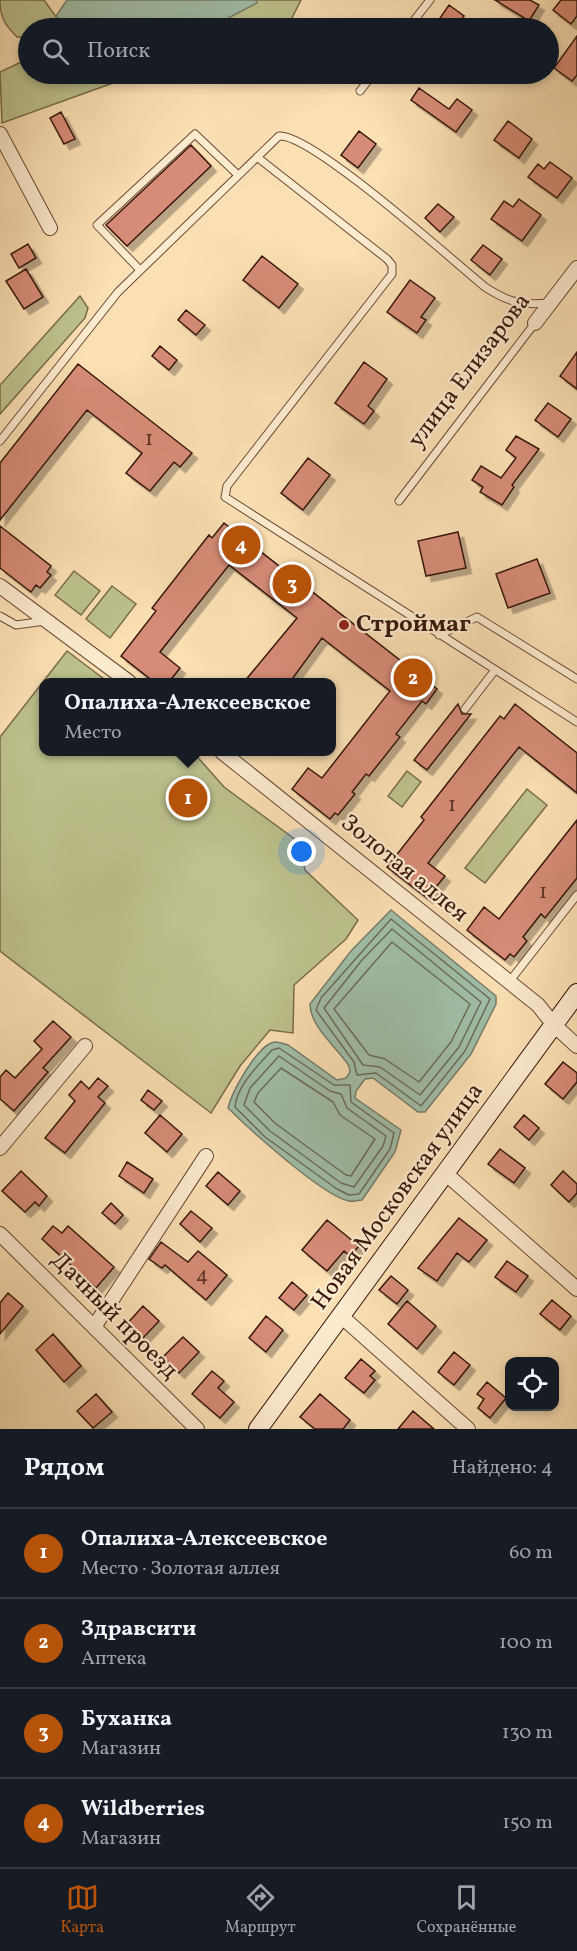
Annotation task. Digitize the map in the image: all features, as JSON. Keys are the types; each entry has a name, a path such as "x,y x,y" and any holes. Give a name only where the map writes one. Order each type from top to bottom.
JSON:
{"street":[{"path":"0,134 51,228"},
{"name":"улица Елизарова","path":"535,323 577,268"},
{"path":"0,586 124,678"},
{"name":"Золотая аллея","path":"227,756 268,786 538,1005 554,1025 577,1046"},
{"name":"Новая Московская улица","path":"258,1429 577,993"},
{"path":"0,1148 85,1046"},
{"path":"94,1327 206,1156"},
{"path":"445,1173 577,1289"},
{"name":"Дачный проезд","path":"0,1234 197,1429"},
{"path":"340,1316 468,1429"}],"lane":[{"path":"416,18 430,0"},
{"path":"360,91 365,84"},
{"path":"140,270 98,225 195,134 238,175"},
{"path":"0,441 118,292 279,136 294,139 328,159 506,301 530,306 550,303"},
{"path":"257,157 387,259 392,266 392,274 227,486 225,497 577,722"},
{"name":"улица Елизарова","path":"399,501 535,323"},
{"path":"0,616 16,625 47,621"},
{"path":"439,635 477,617 577,679"},
{"path":"465,709 495,670"},
{"path":"508,982 577,895"}],"green space":[{"path":"0,0 44,0 57,18 18,18 17,37 9,29 1,12"},
{"path":"256,0 301,0 292,18 228,18 256,3"},
{"path":"18,63 18,84 110,84 2,123 0,72"},
{"path":"80,296 88,308 85,318 0,414 0,385"},
{"path":"74,571 100,591 81,615 55,595"},
{"path":"112,586 136,604 110,638 86,619"},
{"path":"67,651 103,678 46,678"},
{"path":"39,687 39,756 197,756 224,787 300,843 305,870 358,920 346,939 294,985 293,1033 270,1030 240,1066 211,1113 0,951 0,737"},
{"path":"407,771 421,782 402,807 388,796"},
{"path":"527,789 547,805 485,883 465,868"}],"water":[{"path":"67,0 256,0 257,3 228,18 57,18 56,16"},
{"path":"391,910 496,996 496,1004 471,1054 425,1112 418,1112 373,1078 365,1079 356,1091 355,1098 401,1130 395,1152 362,1200 350,1201 337,1197 322,1188 268,1145 228,1108 250,1064 263,1049 274,1042 288,1045 337,1080 346,1078 350,1072 349,1066 319,1029 314,1021 310,1004 351,951"}],"building":[{"path":"495,0 530,0 539,5 531,18 524,18"},
{"path":"561,0 577,0 577,16 571,24 553,10"},
{"path":"449,5 464,16 462,18 440,18"},
{"path":"577,36 577,75 572,81 559,72 559,61"},
{"path":"419,88 449,109 457,99 472,110 456,132 411,100"},
{"path":"61,112 75,139 64,144 50,118"},
{"path":"508,121 532,139 519,158 494,140"},
{"path":"359,131 376,144 358,168 341,155"},
{"path":"191,145 211,166 127,246 106,225"},
{"path":"550,162 572,178 557,198 528,177 538,164 544,169"},
{"path":"519,199 541,215 522,241 491,219 504,201 513,207"},
{"path":"438,204 454,217 440,232 425,218"},
{"path":"28,244 36,258 19,268 11,254"},
{"path":"483,245 502,259 490,275 471,260"},
{"path":"262,256 298,284 279,308 243,280"},
{"path":"26,269 43,297 24,309 6,281"},
{"path":"410,280 435,298 421,317 426,320 417,333 387,312"},
{"path":"186,310 205,325 196,335 178,320"},
{"path":"160,346 177,360 169,370 152,356"},
{"path":"577,352 577,389 560,376"},
{"path":"364,362 387,379 368,406 374,411 364,424 335,403"},
{"path":"78,364 192,453 180,467 174,462 150,491 126,473 142,453 87,410 0,520 0,463"},
{"path":"548,403 571,419 558,437 535,420"},
{"path":"516,436 539,449 512,485 514,487 502,505 480,492 483,487 472,480 481,466 501,478 516,458 506,450"},
{"path":"308,458 330,475 303,510 281,493"},
{"path":"224,523 437,689 426,704 422,701 396,734 400,737 369,776 366,774 352,792 355,794 338,815 335,813 330,819 292,789 308,768 322,778 390,691 322,638 293,678 247,678 297,618 229,565 160,652 180,668 172,678 149,678 121,656 156,611 152,608 209,535 212,538"},
{"path":"0,526 51,566 47,572 51,575 40,588 36,585 31,592 0,568"},
{"path":"458,532 466,568 426,576 418,541"},
{"path":"537,559 550,593 508,608 496,574"},
{"path":"458,704 462,714 471,714 427,770 414,760"},
{"path":"515,704 577,753 577,793 519,747 428,863 445,876 427,898 387,867 424,820 421,817 500,716 504,719"},
{"path":"577,820 577,878 545,918 541,914 523,937 527,941 514,957 510,954 505,960 467,930 484,907 499,919"},
{"path":"53,1021 71,1037 43,1068 48,1072 14,1111 0,1099 0,1077 6,1070 15,1078 42,1049 34,1041"},
{"path":"563,1062 577,1073 577,1082 563,1099 545,1084"},
{"path":"98,1078 108,1086 98,1097 105,1103 65,1153 45,1138 75,1101 69,1095 81,1081 89,1089"},
{"path":"148,1090 162,1101 154,1110 141,1100"},
{"path":"160,1115 182,1134 167,1152 145,1133"},
{"path":"524,1115 539,1128 529,1140 514,1127"},
{"path":"500,1149 525,1168 514,1183 488,1164"},
{"path":"127,1162 153,1179 144,1193 119,1176"},
{"path":"21,1171 47,1196 39,1206 35,1202 25,1212 2,1191"},
{"path":"563,1171 577,1184 577,1193 569,1202 551,1185"},
{"path":"218,1172 240,1191 228,1205 206,1186"},
{"path":"111,1203 123,1215 115,1224 102,1213"},
{"path":"191,1211 212,1228 200,1242 180,1224"},
{"path":"459,1218 487,1240 469,1262 457,1253 437,1281 418,1268"},
{"path":"327,1220 359,1246 350,1256 344,1251 327,1271 302,1250"},
{"path":"53,1226 62,1233 68,1226 114,1267 96,1288 42,1239"},
{"path":"161,1242 188,1262 198,1251 227,1275 206,1300 165,1265 162,1268 149,1259"},
{"path":"507,1261 528,1276 516,1292 495,1277"},
{"path":"391,1276 408,1290 397,1304 379,1290"},
{"path":"292,1282 307,1295 294,1310 279,1298"},
{"path":"8,1293 23,1306 0,1334 0,1303"},
{"path":"552,1300 571,1316 560,1330 540,1314"},
{"path":"407,1301 436,1326 417,1349 388,1324"},
{"path":"143,1306 159,1321 141,1340 125,1326"},
{"path":"266,1316 283,1330 266,1352 249,1338"},
{"path":"53,1334 81,1366 64,1382 36,1350"},
{"path":"183,1337 199,1352 179,1373 163,1357"},
{"path":"454,1352 470,1365 454,1385 438,1372"},
{"path":"361,1359 375,1371 370,1376 375,1380 364,1393 345,1378"},
{"path":"212,1371 224,1381 218,1388 234,1402 220,1418 192,1394"},
{"path":"487,1382 505,1399 490,1418 478,1408 484,1399 477,1394"},
{"path":"96,1394 112,1412 93,1428 77,1411"},
{"path":"320,1394 350,1420 343,1429 315,1429 300,1417"},
{"path":"413,1411 434,1429 398,1429"}],"place":[{"name":"Wildberries","path":"241,545"},
{"name":"Буханка","path":"292,584"},
{"name":"Строймаг","path":"344,625"},
{"name":"Здравсити","path":"413,678"},
{"name":"Опалиха-Алексеевское","path":"188,798"}]}
